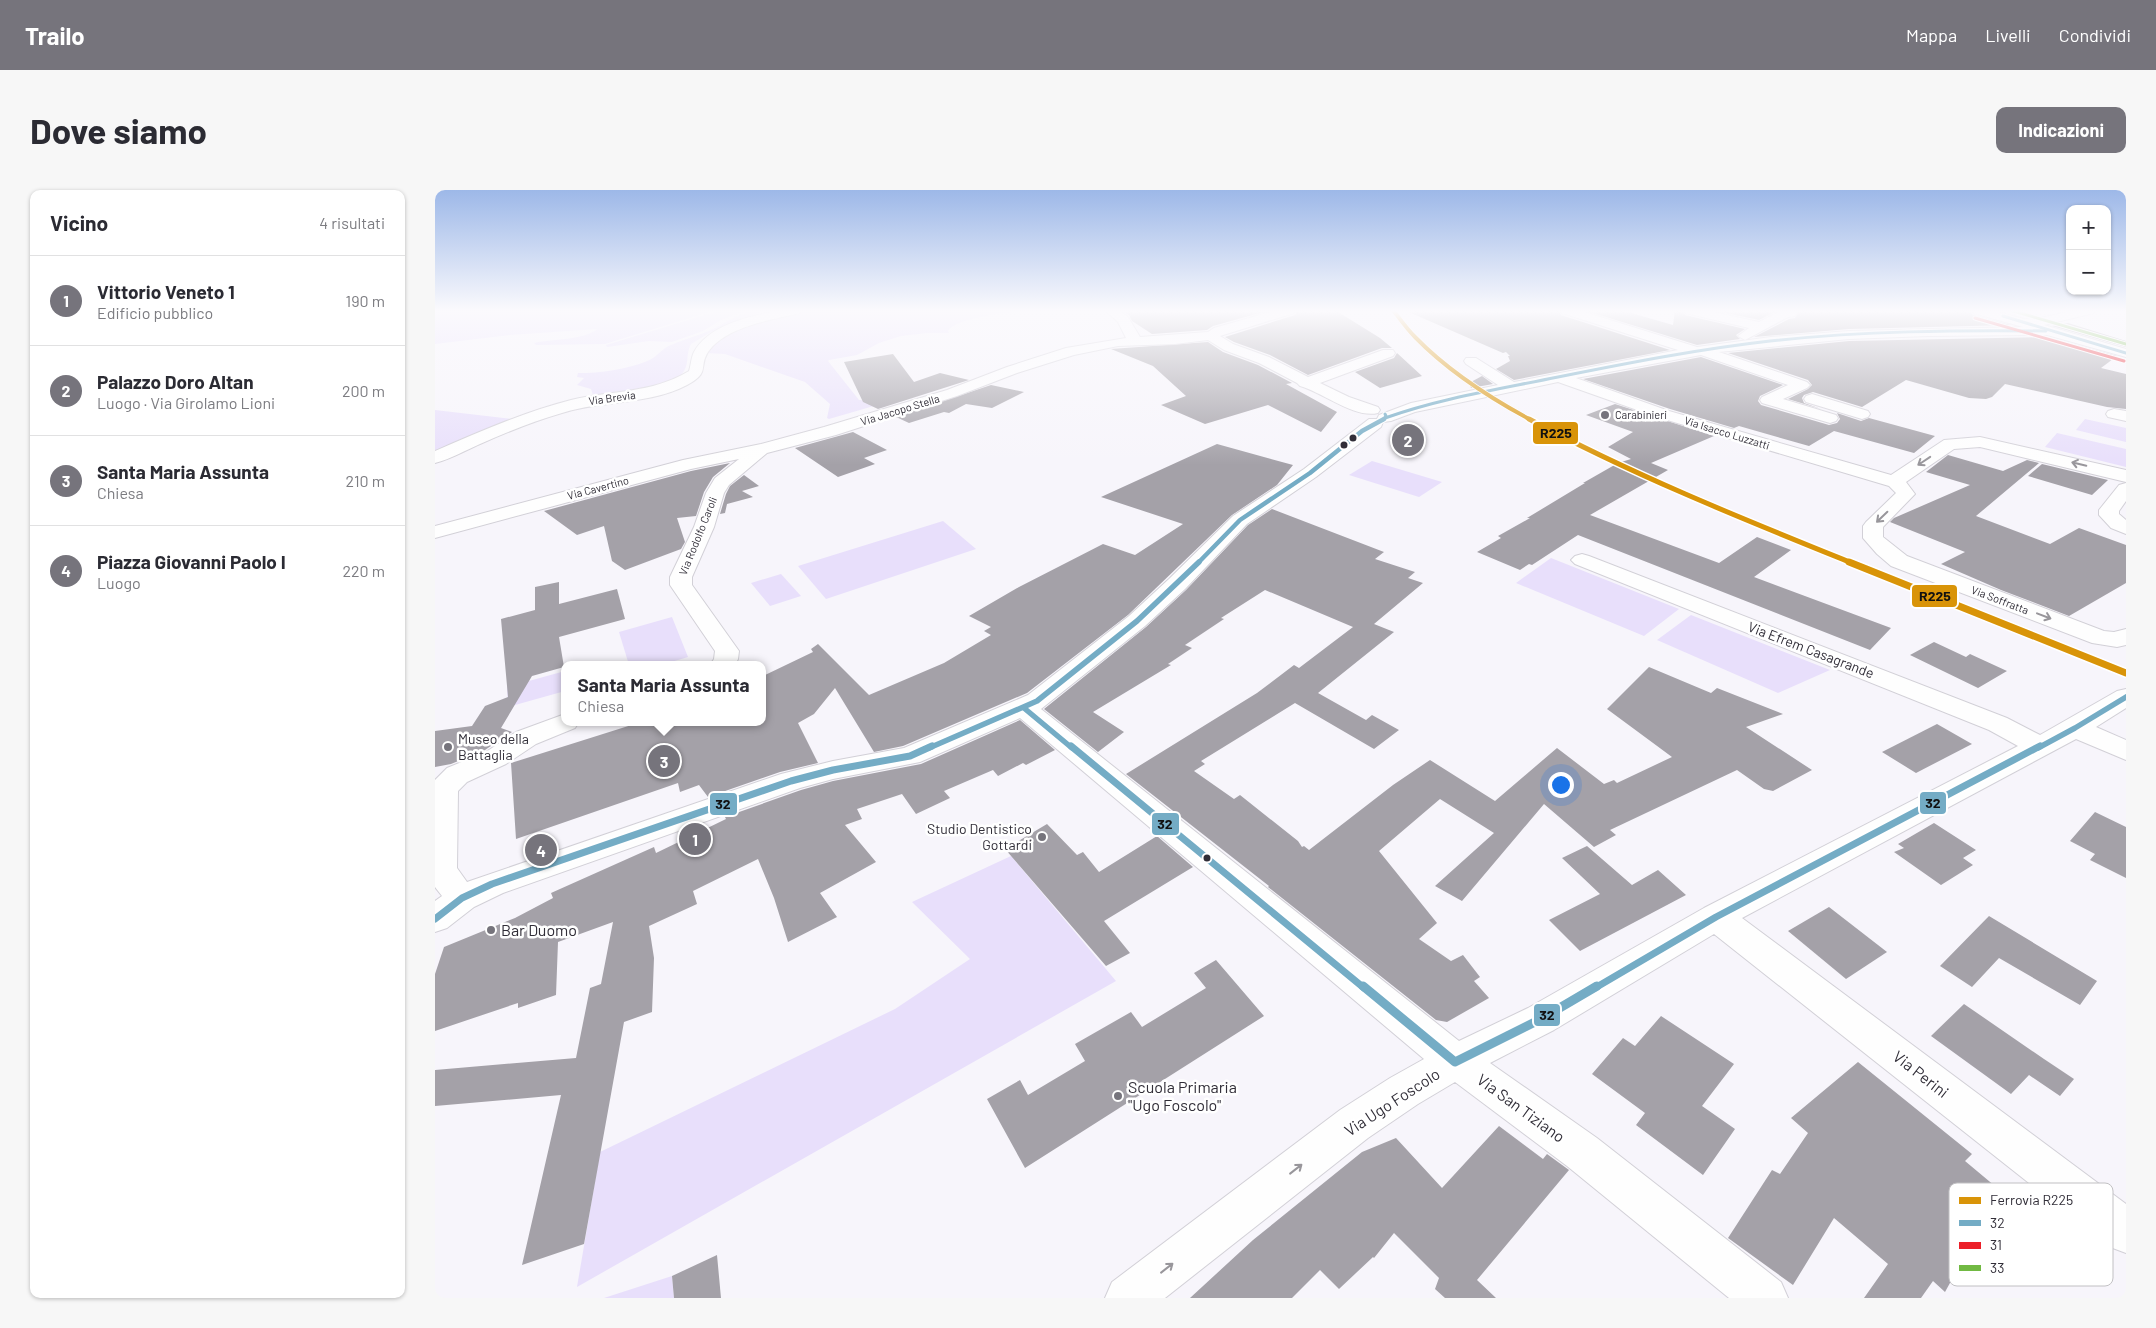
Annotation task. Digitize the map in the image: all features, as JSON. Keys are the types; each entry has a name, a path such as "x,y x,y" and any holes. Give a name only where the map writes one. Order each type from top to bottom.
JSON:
{"street":[{"name":"Via Brevia","path":"435,458 491,431 555,409 577,403 629,396 677,386 695,374 698,362"},
{"name":"Via Jacopo Stella","path":"762,449 902,410 1038,362"},
{"path":"1266,362 1305,383 1378,417"},
{"path":"1305,383 1364,362"},
{"path":"1472,362 1512,387"},
{"path":"1325,392 1359,422 1411,408 1643,362"},
{"path":"1731,362 1802,385 1768,400 1830,418"},
{"name":"Via Isacco Luzzatti","path":"1559,378 1663,414 1896,482"},
{"path":"1787,392 1862,414"},
{"path":"1332,456 1346,431 1351,415"},
{"path":"435,919 449,899 814,774 910,756 1024,708 1051,692 1137,621 1177,584 1240,520 1332,456 1378,417"},
{"path":"1896,482 1897,479 1950,444 1962,442 1980,442 2126,476"},
{"name":"Via Cavertino","path":"435,532 689,464 762,449"},
{"name":"Via Rodolfo Caroli","path":"724,661 727,654 725,648 681,585 681,577 704,527 715,493 722,482 762,449"},
{"name":"Via Soffratta","path":"1896,482 1906,494 1873,526 1873,538 1883,550 1899,561 2100,638 2117,640 2126,636"},
{"path":"2126,489 2109,510 2109,515 2126,528"},
{"name":"Via Efrem Casagrande","path":"1581,560 1998,724 2038,746"},
{"name":"Via Ugo Foscolo","path":"1128,1298 1354,1124 1404,1091 1455,1062 1541,1018 1716,917 2075,728 2126,697"},
{"name":"Via San Tiziano","path":"1024,708 1455,1062 1582,1152 1765,1298"},
{"path":"449,899 441,868 444,788 457,775 496,758 526,738 561,724"},
{"path":"2075,728 2126,751"},
{"name":"Via Perini","path":"1716,917 2063,1183"},
{"name":"Via Perini","path":"2113,1221 2126,1231"}],"shaded area":[{"path":"646,362 687,362 684,371 679,376 656,387 622,393 616,391 613,394 593,395 591,389 577,385 584,378 577,377 578,373 606,371"},
{"path":"747,362 829,362 859,400 891,401 829,419 827,418 830,404 805,382"},
{"path":"435,410 513,419 435,451"},
{"path":"2085,419 2126,428 2126,442 2076,430"},
{"path":"2057,433 2126,449 2126,467 2045,447"},
{"path":"1372,461 1442,482 1419,497 1349,475"},
{"path":"943,521 976,549 826,599 798,566"},
{"path":"1551,558 1679,609 1644,636 1516,583"},
{"path":"781,574 801,596 770,606 751,583"},
{"path":"1691,615 1830,670 1778,693 1657,640"},
{"path":"672,617 688,657 674,661 628,661 619,632"},
{"path":"561,672 561,692 508,707 507,687"},
{"path":"1011,856 1116,981 577,1287 600,1152 895,1009 970,959 912,902"},
{"path":"672,1276 674,1298 604,1298"}],"building":[{"path":"844,362 899,362 914,382 940,373 969,380 878,409 863,402"},
{"path":"1142,362 1249,362 1292,383 1286,384 1337,412 1321,432 1268,405 1205,424 1161,405 1186,396 1153,366"},
{"path":"1283,362 1344,362 1308,375"},
{"path":"1384,362 1406,362 1422,376 1380,388 1355,372"},
{"path":"1509,362 1609,362 1514,380 1496,369"},
{"path":"1676,362 1715,362 1783,385 1760,396 1758,401 1761,405 1829,425 1837,423 1840,419 1837,413 1861,421 1869,418 1935,436 1914,453 1834,431 1809,446 1739,426 1734,428 1670,409 1583,379"},
{"path":"1754,362 2109,362 2101,368 2126,374 2126,409 2107,407 2005,384 1992,397 1986,399 1969,398 1906,380 1862,407 1813,392 1804,395 1802,398 1804,403 1821,409 1788,399 1808,389 1812,385 1808,380"},
{"path":"1482,376 1493,384 1471,388 1469,383"},
{"path":"991,385 1024,392 992,408 966,404 949,413 944,412 909,423 896,417"},
{"path":"1615,404 1714,436 1651,463 1668,470 1590,515 1719,563 1757,537 1791,550 1754,577 1891,628 1870,650 1578,535 1532,565 1529,564 1520,570 1477,552 1501,538 1498,536 1585,483 1583,483 1618,463 1631,459 1608,447 1633,432 1586,415"},
{"path":"853,432 887,450 864,458 875,464 838,477 795,448"},
{"path":"1217,444 1293,465 1277,485 1232,515 1128,615 1027,693 903,746 874,752 835,688 814,714 798,723 818,763 780,772 708,797 699,785 680,792 678,783 516,839 511,763 628,726 766,726 766,675 813,652 811,649 818,644 869,695 944,663 991,635 984,631 991,627 969,616 1019,587 1103,544 1135,555 1183,524 1101,497"},
{"path":"1948,455 2003,471 2027,460 2039,463 1976,516 2050,544 2079,528 2126,545 2126,583 2069,616 2001,590 1941,564 1965,552 1890,522 1894,518 1970,485 1926,472"},
{"path":"730,463 713,477 704,492 696,516 677,518 685,542 681,549 625,570 612,561 604,526 577,535 544,511 691,471"},
{"path":"2042,464 2108,480 2092,495 2028,476"},
{"path":"744,475 759,486 742,491 753,497 727,504 725,513 720,514 730,486"},
{"path":"1272,509 1384,552 1375,559 1415,572 1408,578 1423,583 1374,624 1394,632 1318,693 1366,720 1372,715 1399,730 1374,749 1295,703 1201,761 1205,764 1194,771 1234,799 1240,795 1298,841 1302,847 1304,846 1309,850 1393,785 1430,760 1495,801 1557,748 1604,784 1614,780 1617,783 1672,757 1607,709 1649,667 1711,693 1717,688 1783,714 1746,727 1812,770 1773,791 1764,789 1737,770 1610,830 1616,835 1594,847 1544,804 1462,901 1435,886 1494,833 1440,799 1379,851 1437,923 1419,939 1451,961 1463,955 1480,977 1474,981 1489,998 1447,1022 1436,1020 1126,774 1257,693 1294,665 1299,668 1353,627 1265,590 1221,618 1224,619 1185,645 1192,648 1168,664 1171,665 1093,712 1124,732 1098,752 1044,709 1146,627 1186,590 1248,525"},
{"path":"559,582 559,604 617,589 625,619 559,637 563,661 561,661 561,668 532,676 501,728 512,732 485,750 451,764 435,767 435,731 472,726 485,706 508,697 501,619 535,610 535,587"},
{"path":"1934,642 1966,657 1970,654 2007,671 1978,688 1910,655"},
{"path":"1020,720 1055,750 1026,765 1023,763 998,776 993,770 944,791 950,798 916,814 902,794 857,809 862,819 845,825 876,862 820,893 837,917 788,942 774,898 758,859 693,891 697,904 649,926 654,958 652,1012 624,1022 584,1244 522,1265 561,1095 435,1106 435,1070 576,1058 590,988 601,984 613,922 558,942 556,995 518,1008 518,1003 435,1031 435,974 444,947 515,918 553,898 551,893 654,847 656,853 726,819 725,817 801,790 833,781 921,764"},
{"path":"1937,724 1972,744 1916,773 1882,752"},
{"path":"2095,812 2126,827 2126,878 2090,860 2095,854 2070,841"},
{"path":"1934,823 1976,850 1963,858 1973,865 1941,885 1894,852 1904,848 1898,844"},
{"path":"1047,824 1077,855 1083,852 1099,872 1157,836 1193,867 1104,921 1130,953 1106,966 1005,849"},
{"path":"1587,846 1632,885 1658,870 1686,895 1580,951 1549,920 1600,894 1562,858"},
{"path":"1829,907 1887,952 1846,979 1788,931"},
{"path":"1989,916 2097,981 2080,1005 1999,958 1972,987 1940,966"},
{"path":"1216,960 1264,1016 1025,1168 987,1099 1020,1080 1028,1095 1085,1061 1075,1044 1131,1012 1142,1027 1206,988 1194,973"},
{"path":"1964,1004 2074,1079 2060,1096 2029,1075 2011,1094 1931,1036"},
{"path":"1661,1016 1734,1064 1702,1106 1735,1129 1703,1175 1636,1125 1645,1113 1592,1074 1623,1038 1635,1046"},
{"path":"1858,1062 1972,1154 1965,1161 1991,1183 1949,1183 1949,1285 1945,1292 1933,1281 1921,1298 1864,1298 1888,1264 1834,1218 1793,1285 1728,1238 1772,1170 1780,1174 1808,1133 1791,1118"},
{"path":"1499,1126 1543,1159 1547,1154 1569,1170 1477,1280 1496,1298 1445,1298 1435,1289 1439,1278 1394,1233 1374,1258 1339,1289 1320,1270 1292,1298 1190,1298 1253,1240 1362,1152 1396,1138 1442,1188"},
{"path":"717,1255 721,1298 674,1298 672,1276"}],"rail line":[{"name":"R225","path":"1442,362 1499,403 1583,448 1704,503 2126,673"}],"transit line":[{"name":"32","path":"1385,418 1404,411 1483,392 1637,362"},
{"name":"32","path":"435,919 462,898 492,884 791,781 833,770 910,756 1037,701 1137,621 1177,584 1240,520 1310,473 1362,431 1383,420 1386,416 1385,414"},
{"name":"32","path":"1024,708 1455,1062 1541,1019 1716,917 2075,728 2126,697"}],"place":[{"name":"Carabinieri","path":"1605,415"},
{"name":"Palazzo Doro Altan","path":"1408,440"},
{"name":"Museo della Battaglia","path":"448,747"},
{"name":"Santa Maria Assunta","path":"664,761"},
{"name":"Studio Dentistico Gottardi","path":"1042,837"},
{"name":"Vittorio Veneto 1","path":"695,839"},
{"name":"Piazza Giovanni Paolo I","path":"541,850"},
{"name":"Bar Duomo","path":"491,930"},
{"name":"Scuola Primaria \"Ugo Foscolo\"","path":"1118,1096"}]}
